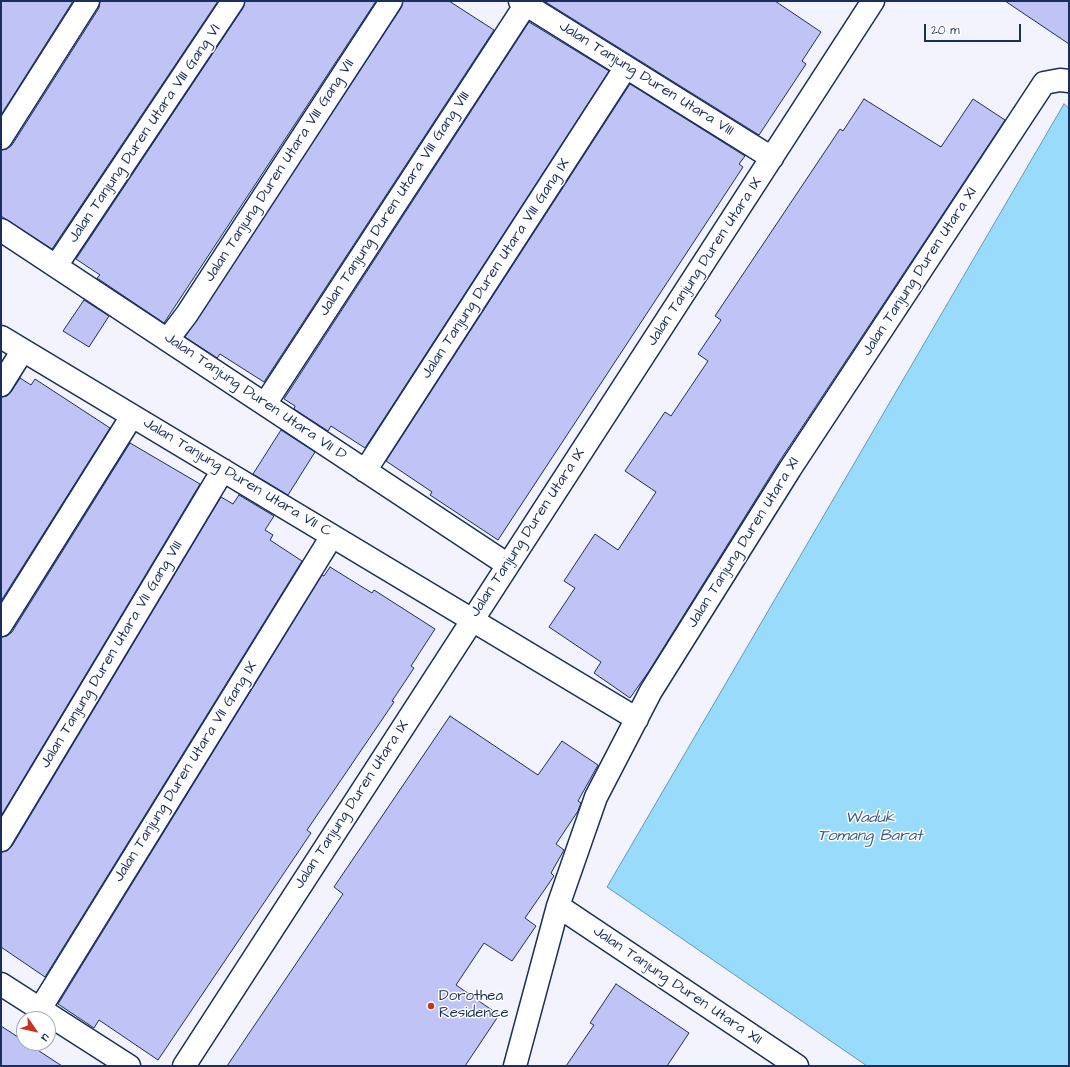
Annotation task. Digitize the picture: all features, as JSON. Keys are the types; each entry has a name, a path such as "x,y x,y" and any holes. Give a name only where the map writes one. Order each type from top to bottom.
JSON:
{"street":[{"path":"1,138 88,1"},
{"name":"Jalan Tanjung Duren Utara VIII Gang VI","path":"56,266 233,1"},
{"name":"Jalan Tanjung Duren Utara VIII Gang VII","path":"168,339 187,314 392,1"},
{"name":"Jalan Tanjung Duren Utara IX","path":"184,1066 873,1"},
{"name":"Jalan Tanjung Duren Utara VIII","path":"523,3 772,158"},
{"name":"Jalan Tanjung Duren Utara VIII Gang VIII","path":"265,404 523,3"},
{"name":"Jalan Tanjung Duren Utara VIII Gang IX","path":"365,471 626,67"},
{"name":"Jalan Tanjung Duren Utara XI","path":"515,1066 558,906 596,797 651,691 790,469 1044,83 1060,80 1069,81"},
{"name":"Jalan Tanjung Duren Utara VII D","path":"1,230 508,565"},
{"name":"Jalan Tanjung Duren Utara VII C","path":"1,337 637,719"},
{"path":"1,385 23,350"},
{"path":"1,625 132,416"},
{"name":"Jalan Tanjung Duren Utara VII Gang VIII","path":"1,840 223,470"},
{"name":"Jalan Tanjung Duren Utara VII Gang IX","path":"40,1009 332,536"},
{"name":"Jalan Tanjung Duren Utara XII","path":"558,906 797,1066"},
{"path":"1,984 129,1066"}],"water":[{"name":"Waduk Tomang Barat","path":"1064,104 1069,108 1069,1066 867,1066 607,887"}],"building":[{"path":"1,1 73,1 1,115"},
{"path":"100,1 218,1 52,249 1,216 1,150 7,149 12,145 99,8"},
{"path":"245,1 376,1 164,323 97,278 100,275 76,259 243,8"},
{"path":"403,1 449,1 494,30 264,382 220,354 217,358 185,337 401,8"},
{"path":"544,1 775,1 821,32 802,61 806,64 759,135"},
{"path":"1005,1 1069,1 1069,44"},
{"path":"529,22 609,71 365,448 331,426 328,431 294,409 295,406 284,399"},
{"path":"630,84 745,156 739,164 743,167 498,540 430,495 432,492 386,461"},
{"path":"864,99 941,147 973,99 1005,120 779,462 649,671 630,698 594,673 601,662 549,627 575,588 564,581 595,534 618,550 656,492 625,471 665,412 671,416 708,361 698,354 721,320 715,316 840,129 843,131"},
{"path":"84,300 109,316 89,347 63,331"},
{"path":"20,378 31,385 35,379 110,428 1,601 1,397 7,396 11,392"},
{"path":"281,430 315,452 288,495 253,474"},
{"path":"130,443 200,484 1,816 1,637 7,636 12,632"},
{"path":"239,495 274,516 265,530 273,535 270,540 302,561 45,977 1,947 1,852 7,851 12,846 221,497 233,504"},
{"path":"330,567 372,593 374,590 435,629 411,666 414,668 392,701 394,702 307,830 311,833 158,1060 99,1020 94,1028 58,1004 322,575 324,576"},
{"path":"450,716 538,775 562,741 598,765 578,801 581,803 578,811 556,844 564,850 551,873 554,876 525,918 536,926 512,961 484,943 456,985 499,1015 465,1066 227,1066 343,894 334,887"},
{"path":"616,984 689,1033 667,1066 566,1066 594,1025 590,1023"},
{"path":"1,1026 16,1036 16,1051 39,1051 62,1066 1,1066"}],"place":[{"name":"Dorothea Residence","path":"431,1006"}]}
